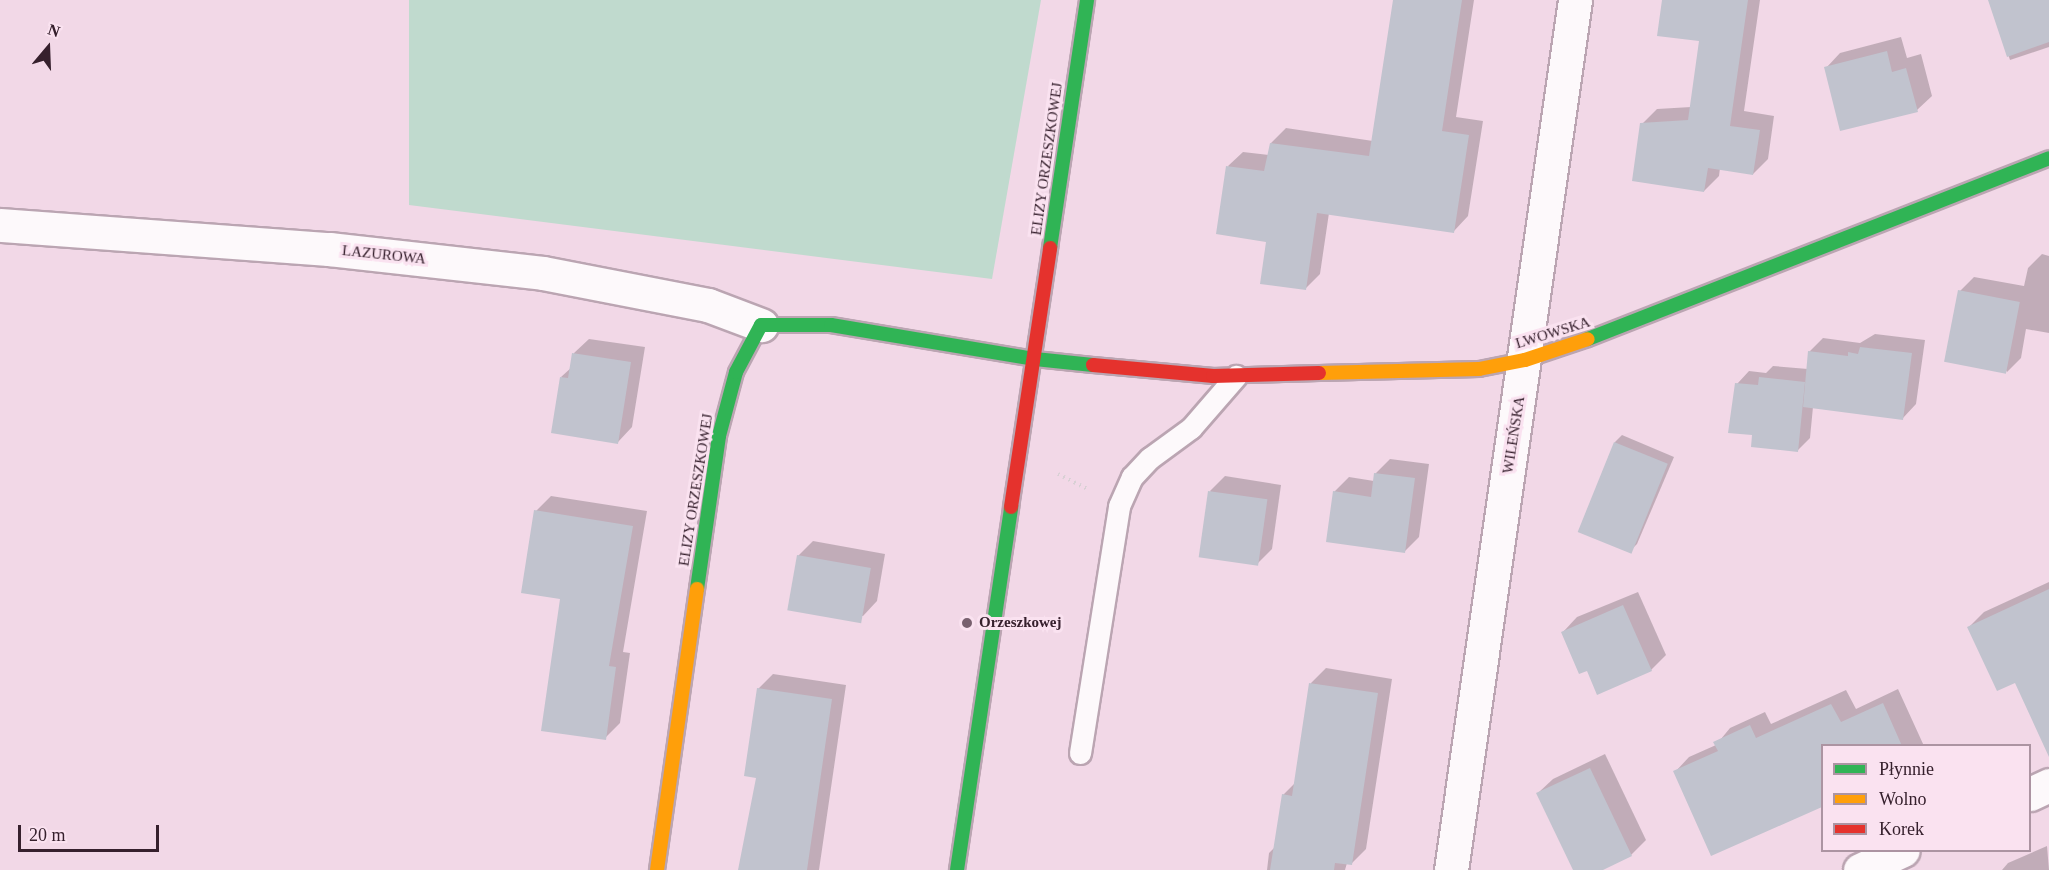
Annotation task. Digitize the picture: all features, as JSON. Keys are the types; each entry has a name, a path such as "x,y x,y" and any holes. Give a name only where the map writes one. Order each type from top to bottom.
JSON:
{"street":[{"name":"ELIZY ORZESZKOWEJ","path":"957,870 1087,0"},
{"name":"WILEŃSKA","path":"1450,870 1575,0"},
{"name":"LWOWSKA","path":"1035,359 1236,376 1479,369 1525,360 1620,329 2049,158"},
{"name":"LAZUROWA","path":"0,225 329,249 543,273 708,305 761,325"},
{"name":"ELIZY ORZESZKOWEJ","path":"657,870 719,436 736,372 761,325"},
{"path":"761,325 831,325 1035,359"},
{"path":"2031,794 2049,785"},
{"path":"1860,870 1899,852"}],"lane":[{"path":"1080,753 1119,506 1132,477 1150,458 1191,428 1236,376"}],"green space":[{"path":"409,0 1041,0 992,279 409,205"}],"building":[{"path":"1393,0 1462,0 1442,131 1469,135 1454,233 1317,213 1306,290 1260,284 1266,242 1216,234 1226,166 1264,171 1270,143 1369,156"},
{"path":"1662,0 1748,0 1730,126 1760,130 1753,175 1708,168 1704,192 1632,181 1640,123 1688,120 1699,41 1657,36"},
{"path":"1988,0 2049,0 2049,42 2007,57"},
{"path":"1887,51 1892,72 1906,68 1918,112 1840,131 1824,67"},
{"path":"1958,290 2020,302 2006,374 1944,362"},
{"path":"1860,347 1912,353 1903,420 1803,407 1808,351 1848,356 1848,352 1858,354"},
{"path":"572,353 631,362 618,444 551,433 560,377 568,378"},
{"path":"1759,377 1805,382 1798,452 1751,447 1752,435 1728,433 1735,383 1758,385"},
{"path":"1614,442 1668,464 1631,554 1578,532"},
{"path":"1374,473 1415,478 1405,553 1326,542 1333,491 1371,497"},
{"path":"1208,491 1267,499 1258,566 1199,557"},
{"path":"534,510 633,526 609,666 616,667 606,740 541,731 560,599 521,593"},
{"path":"797,555 871,568 861,623 787,610"},
{"path":"2049,589 2049,757 2015,683 1997,691 1967,627"},
{"path":"1623,605 1652,671 1597,695 1587,671 1579,674 1561,632"},
{"path":"1309,683 1378,693 1352,865 1335,863 1334,870 1270,870 1282,794 1292,796"},
{"path":"757,688 832,699 807,870 738,870 756,778 744,776"},
{"path":"1883,703 1901,744 1821,744 1821,807 1711,856 1673,771 1718,751 1713,742 1750,725 1756,738 1831,704 1841,722"},
{"path":"1590,768 1632,856 1603,870 1573,870 1536,793"}],"traffic: fast":[{"path":"1050,248 1087,0"},
{"path":"1588,339 2049,158"},
{"path":"697,589 719,436 736,372 761,325 831,325 1035,359 1093,365"},
{"path":"957,870 1011,507"}],"traffic: slow":[{"path":"1319,373 1479,369 1525,360 1588,339"},
{"path":"657,870 697,589"}],"traffic: jam":[{"path":"1011,507 1050,248"},
{"path":"1093,365 1213,376 1319,373"}],"place":[{"name":"Orzeszkowej","path":"967,623"}]}
